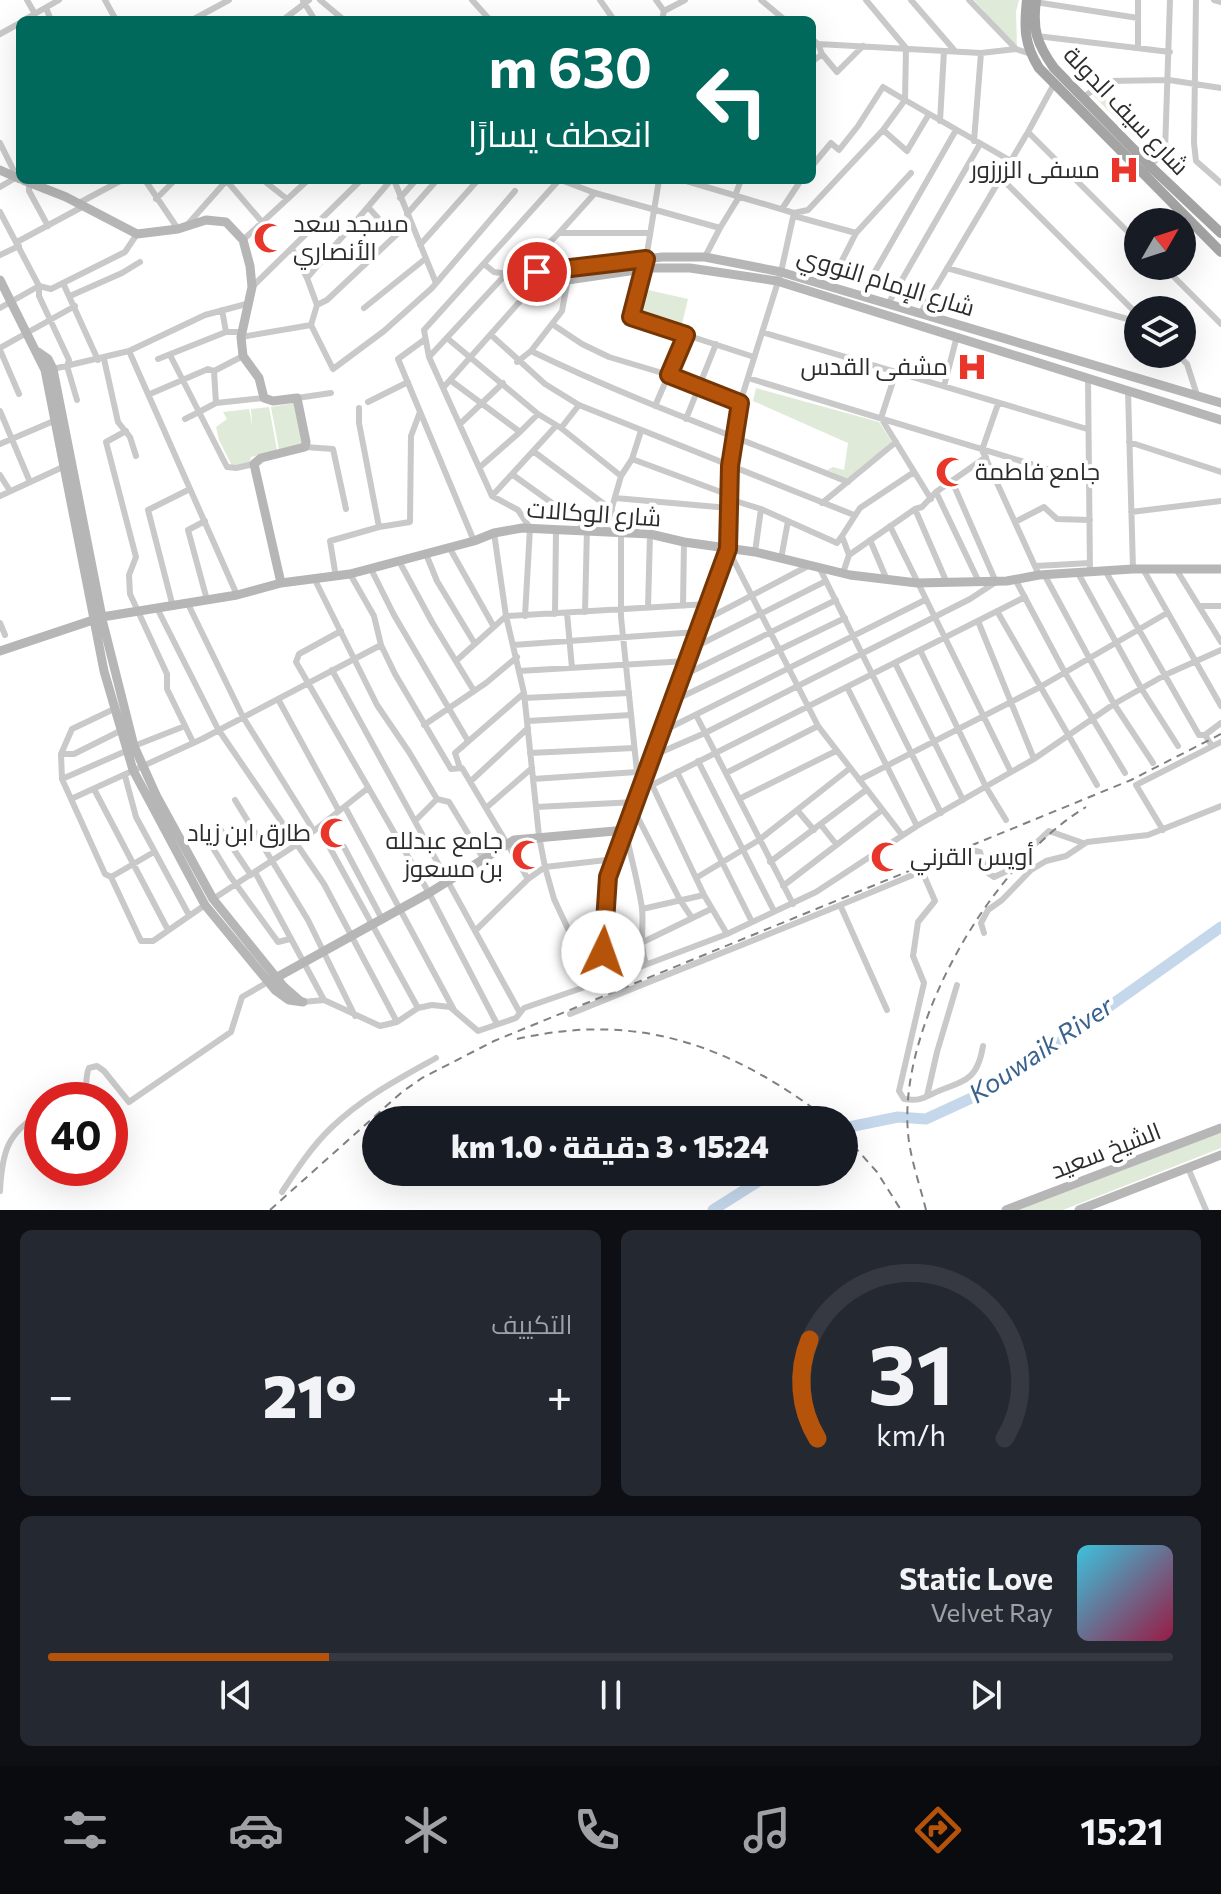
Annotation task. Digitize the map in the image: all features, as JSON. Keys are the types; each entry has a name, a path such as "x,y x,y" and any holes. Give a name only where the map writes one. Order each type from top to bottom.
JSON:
{"main road":[{"name":"شارع سيف الدولة","path":"1033,1 1033,26 1041,50 1054,68 1221,233"},
{"name":"شارع سيف الدولة","path":"1033,1 1024,20 1031,54 1054,84 1221,252"}],"street":[{"path":"27,0 35,14"},
{"path":"31,16 59,0"},
{"path":"199,16 229,0"},
{"path":"320,0 339,16"},
{"path":"472,0 486,16"},
{"path":"656,0 664,11 663,16"},
{"path":"664,11 685,0"},
{"path":"761,0 779,16"},
{"path":"794,214 808,210 883,130 905,100 906,48 866,0"},
{"path":"911,0 955,51"},
{"path":"969,0 1016,49"},
{"path":"1138,0 1138,48"},
{"path":"1150,166 1165,151 1170,0"},
{"path":"1196,0 1196,161 1221,183"},
{"path":"1214,0 1221,2"},
{"path":"288,16 305,1"},
{"path":"1033,1 1138,18"},
{"path":"46,8 49,16"},
{"path":"206,12 208,16"},
{"path":"1037,36 1170,52"},
{"path":"816,42 981,53 1016,49 1031,54"},
{"path":"816,44 837,72 863,46"},
{"path":"940,121 944,51"},
{"path":"888,304 977,143 981,53"},
{"path":"816,59 822,54"},
{"path":"1083,97 1108,81 1169,80 1221,88"},
{"path":"920,314 1054,84"},
{"path":"816,161 831,143 839,150 883,87 1011,161"},
{"path":"883,130 907,151 929,114"},
{"path":"861,296 956,130"},
{"path":"1028,132 1124,228"},
{"path":"0,143 16,169"},
{"path":"829,286 856,233 911,173"},
{"path":"1001,178 1124,301"},
{"path":"25,184 48,226"},
{"path":"34,184 81,204 137,234 182,228 206,220 226,222 243,240 252,287 242,334 243,356 259,378 264,398"},
{"path":"0,255 115,184"},
{"path":"147,184 156,199 182,228"},
{"path":"156,199 171,184"},
{"path":"182,228 223,184"},
{"path":"230,184 262,222"},
{"path":"268,184 287,199"},
{"path":"243,240 304,184"},
{"path":"252,287 357,184"},
{"path":"307,278 389,184"},
{"path":"395,184 436,283"},
{"path":"400,198 412,184"},
{"path":"407,214 433,184"},
{"path":"420,245 474,184"},
{"path":"525,616 530,528 518,510 492,496 429,357 424,330 556,184"},
{"path":"571,184 720,228"},
{"path":"658,184 645,264 631,317 754,357"},
{"path":"696,184 856,233"},
{"path":"705,257 737,197 740,184"},
{"path":"782,209 797,184"},
{"path":"292,249 317,305 311,325 333,369 384,331 436,283 515,191"},
{"path":"518,275 595,193"},
{"path":"368,207 394,236"},
{"path":"0,212 39,286 39,296 69,360 67,366 77,400"},
{"path":"601,982 608,877 635,806 648,784 652,756 728,549 733,435 794,214"},
{"path":"317,305 327,300 410,222"},
{"path":"559,233 648,233"},
{"path":"0,308 39,286 51,289 125,252 137,234"},
{"name":"شارع الإمام النووي","path":"536,280 537,272 705,257 829,286 1221,403"},
{"path":"364,308 425,259"},
{"path":"70,296 140,262"},
{"path":"484,264 494,272 536,280 568,279 645,264 779,276 1221,420"},
{"path":"947,268 1124,318"},
{"path":"429,357 506,274"},
{"path":"517,362 531,351 562,311 568,279"},
{"path":"0,280 45,370 65,466 74,492"},
{"path":"443,388 536,280"},
{"path":"1177,280 1221,324"},
{"path":"63,283 101,359 118,422 126,431 136,456"},
{"path":"53,369 129,351 205,315 251,302"},
{"path":"19,394 0,349 75,306"},
{"path":"222,310 226,332"},
{"path":"552,324 609,357 669,375 740,403"},
{"path":"158,359 226,332 242,334 311,325"},
{"path":"762,332 1087,429"},
{"path":"491,335 517,362 579,405 854,515"},
{"path":"655,406 686,335"},
{"path":"944,386 957,336"},
{"path":"447,338 538,414 621,476"},
{"path":"424,340 398,359 474,541"},
{"path":"686,419 716,344"},
{"path":"129,351 237,595"},
{"path":"531,351 592,381 848,482"},
{"path":"38,352 48,359 53,369 114,709 120,731 130,748"},
{"path":"170,355 227,467 254,464 261,458 305,447 333,449 346,509"},
{"path":"150,394 208,369 214,371 243,356"},
{"path":"1188,368 1197,395"},
{"path":"214,371 216,403"},
{"path":"881,418 896,372"},
{"path":"748,378 1090,482"},
{"path":"1040,572 1090,567 1088,379"},
{"path":"450,380 520,432"},
{"path":"368,402 408,382"},
{"path":"460,424 503,383"},
{"path":"1128,391 1131,512 1138,569 1221,706"},
{"path":"185,419 216,403 264,398 273,401 331,393"},
{"path":"297,398 305,447"},
{"path":"998,404 982,450 1040,572 1114,704 1153,763"},
{"path":"492,496 579,405"},
{"path":"359,408 359,423 379,527"},
{"path":"0,411 30,482"},
{"path":"336,577 330,541 410,522 411,436 420,412"},
{"path":"480,467 538,414"},
{"path":"881,418 931,499"},
{"path":"0,444 56,420"},
{"path":"126,431 106,442 136,557 129,584 130,594 167,674 167,689 193,742"},
{"path":"605,532 621,476 632,459 641,431"},
{"path":"822,503 896,442"},
{"path":"1129,442 1221,472"},
{"path":"533,451 612,510"},
{"path":"843,573 849,555 922,507 936,492 986,457"},
{"path":"632,459 761,509 837,543 854,515 914,472"},
{"path":"254,464 281,583"},
{"path":"0,496 65,466"},
{"path":"0,475 10,491"},
{"path":"513,475 587,528 585,612"},
{"path":"652,756 705,733 862,654 983,592 996,582 952,481"},
{"path":"173,607 148,510 190,489"},
{"path":"936,492 979,582"},
{"path":"615,498 729,508"},
{"path":"1131,512 1221,501"},
{"path":"1015,522 1044,507 1057,519 1090,520"},
{"path":"755,552 761,509"},
{"path":"915,509 947,583"},
{"path":"205,521 188,530 207,601"},
{"path":"781,559 788,521"},
{"path":"890,526 1011,772"},
{"name":"شارع الوكالات","path":"0,651 114,617 237,595 281,583 336,577 494,533 530,528 650,534 755,552 820,569 917,583 996,582 1040,572 1078,573 1090,567 1106,572 1221,569"},
{"path":"555,614 556,531"},
{"path":"621,532 621,610 637,772 648,784 711,909 727,934"},
{"path":"494,533 506,616 524,695 545,867 554,899 568,929 583,941 601,982"},
{"path":"648,608 650,534"},
{"path":"842,536 849,555"},
{"path":"870,540 887,580"},
{"path":"683,606 684,542"},
{"path":"449,547 494,627"},
{"path":"728,549 818,726 902,835"},
{"path":"426,554 437,581 475,644"},
{"path":"399,561 474,691"},
{"path":"513,645 623,638 699,627 808,566"},
{"path":"371,569 394,615 468,741"},
{"path":"820,569 941,813"},
{"path":"1176,569 1221,642"},
{"path":"1106,572 1199,735 1205,735 1221,723"},
{"path":"1078,573 1141,688 1178,746"},
{"path":"350,574 374,616 381,645 424,725 448,766 454,770 460,768"},
{"path":"1015,579 1064,671 1125,773"},
{"path":"315,580 377,705 437,799 449,802 483,858"},
{"path":"691,649 826,581"},
{"path":"648,784 1025,597"},
{"path":"682,676 836,600"},
{"path":"661,731 925,600"},
{"path":"188,604 243,717 316,829 418,1008"},
{"path":"456,661 506,616 707,604"},
{"path":"1199,606 1221,606"},
{"path":"158,610 218,729 324,884 397,1022"},
{"path":"997,611 1097,785"},
{"path":"567,613 572,668"},
{"path":"859,780 984,718 1167,613"},
{"path":"673,701 845,618"},
{"path":"99,621 130,748 136,817 189,915"},
{"path":"978,621 1034,759"},
{"path":"0,623 5,635"},
{"path":"341,631 299,654 296,662 429,893 497,1024"},
{"path":"71,799 134,772 381,645"},
{"path":"920,650 986,787 1006,820"},
{"path":"278,699 401,909 454,1010 478,1031 516,1018 524,1008 727,934 793,904 902,835 1034,759 1114,704 1165,675 1221,650"},
{"path":"424,725 517,657"},
{"path":"519,671 689,660"},
{"path":"895,663 963,800"},
{"path":"332,670 520,1013"},
{"path":"847,687 917,826"},
{"path":"528,879 471,781 460,768 455,753 524,695 629,693"},
{"path":"114,709 72,729 61,754 62,779 105,874 111,877 141,941 153,941 296,845 368,788"},
{"path":"471,781 528,724 631,715"},
{"path":"696,715 793,904"},
{"path":"62,779 185,726"},
{"path":"726,773 818,726"},
{"path":"61,754 74,754 120,731"},
{"path":"1205,735 1212,746"},
{"path":"1163,830 1136,785 1221,742"},
{"path":"530,753 634,748"},
{"path":"739,799 836,751"},
{"path":"698,761 774,911"},
{"path":"486,808 532,768"},
{"path":"696,878 759,840 849,769"},
{"path":"134,772 209,902 272,980 303,1002 324,1000 380,1026 397,1022 418,1008 432,1005 454,1010"},
{"path":"533,779 637,772"},
{"path":"677,772 752,922"},
{"path":"94,789 168,930"},
{"path":"770,862 866,790"},
{"path":"416,820 437,799"},
{"path":"235,800 325,951 355,1016"},
{"path":"536,807 635,806"},
{"path":"635,806 680,900 692,918"},
{"path":"570,1014 737,945 841,907 975,849 980,852 987,874 998,876 1049,831 1083,843 1135,838 1221,806"},
{"path":"797,810 814,830"},
{"path":"783,886 882,810"},
{"path":"821,825 836,844"},
{"path":"218,826 253,873 324,1000"},
{"path":"202,830 278,942 290,939"},
{"path":"128,1101 231,1032 242,997 450,881 506,843 522,837 626,830"},
{"path":"626,830 642,909 641,950 646,964"},
{"path":"984,933 981,923 986,912 1026,874 1046,861 1066,856 1083,843"},
{"path":"344,847 382,919"},
{"path":"111,877 154,852"},
{"path":"476,930 528,879 545,867 615,859"},
{"path":"922,871 935,901 918,922 913,956 924,983 899,1091 904,1099 917,1101 964,1083 973,1074 983,1046"},
{"path":"642,909 704,895"},
{"path":"841,907 887,1010"},
{"path":"641,943 711,909"},
{"path":"927,1096 957,985"},
{"path":"282,1192 309,1152 331,1127 362,1103 436,1058"},
{"path":"86,1082 89,1068 97,1066 113,1082"},
{"path":"0,1191 1,1160 6,1147 24,1124"},
{"name":"الشيخ سعيد","path":"1006,1210 1221,1128"},
{"name":"الشيخ سعيد","path":"1079,1210 1221,1155"},
{"path":"1188,1168 1206,1210"}],"green space":[{"path":"974,0 1019,0 1016,11 1017,48"},
{"path":"1093,95 1124,106 1143,133 1136,139"},
{"path":"644,289 688,299 682,324 638,314"},
{"path":"756,388 879,422 892,442 847,479 827,470 833,467 844,470 848,443 753,401"},
{"path":"294,403 304,441 300,445 279,450 271,407"},
{"path":"269,407 277,450 251,457 250,463 232,466 216,427 227,419 223,412 249,409 252,425 251,409"},
{"path":"1221,1131 1221,1148 1063,1210 1012,1210"}],"waterway":[{"name":"Kouwaik River","path":"858,1125 898,1117 926,1119 978,1095 1027,1065 1221,927"},
{"name":"Kouwaik River","path":"713,1210 751,1186"}],"railway":[{"path":"270,1210 402,1092 422,1078 494,1041 1131,780 1221,734"},
{"path":"926,1210 909,1142 909,1090 919,1043 936,996 959,949 987,905 1018,866 1052,832 1086,807"},
{"path":"517,1039 561,1031 604,1029 682,1041 720,1054 756,1072 810,1106"},
{"path":"858,1151 877,1172 901,1210"}],"place":[{"name":"مسفى الزرزور","path":"1124,170"},
{"name":"مسجد سعد الأنصاري","path":"269,238"},
{"name":"مشفى القدس","path":"972,367"},
{"name":"جامع فاطمة","path":"951,472"},
{"name":"طارق ابن زياد","path":"335,833"},
{"name":"جامع عبدلله بن مسعوز","path":"527,855"},
{"name":"أويس القرني","path":"886,857"}],"route":[{"path":"537,272 646,259 631,317 686,335 669,375 740,403 730,466 728,549 608,877 603,952"}]}
